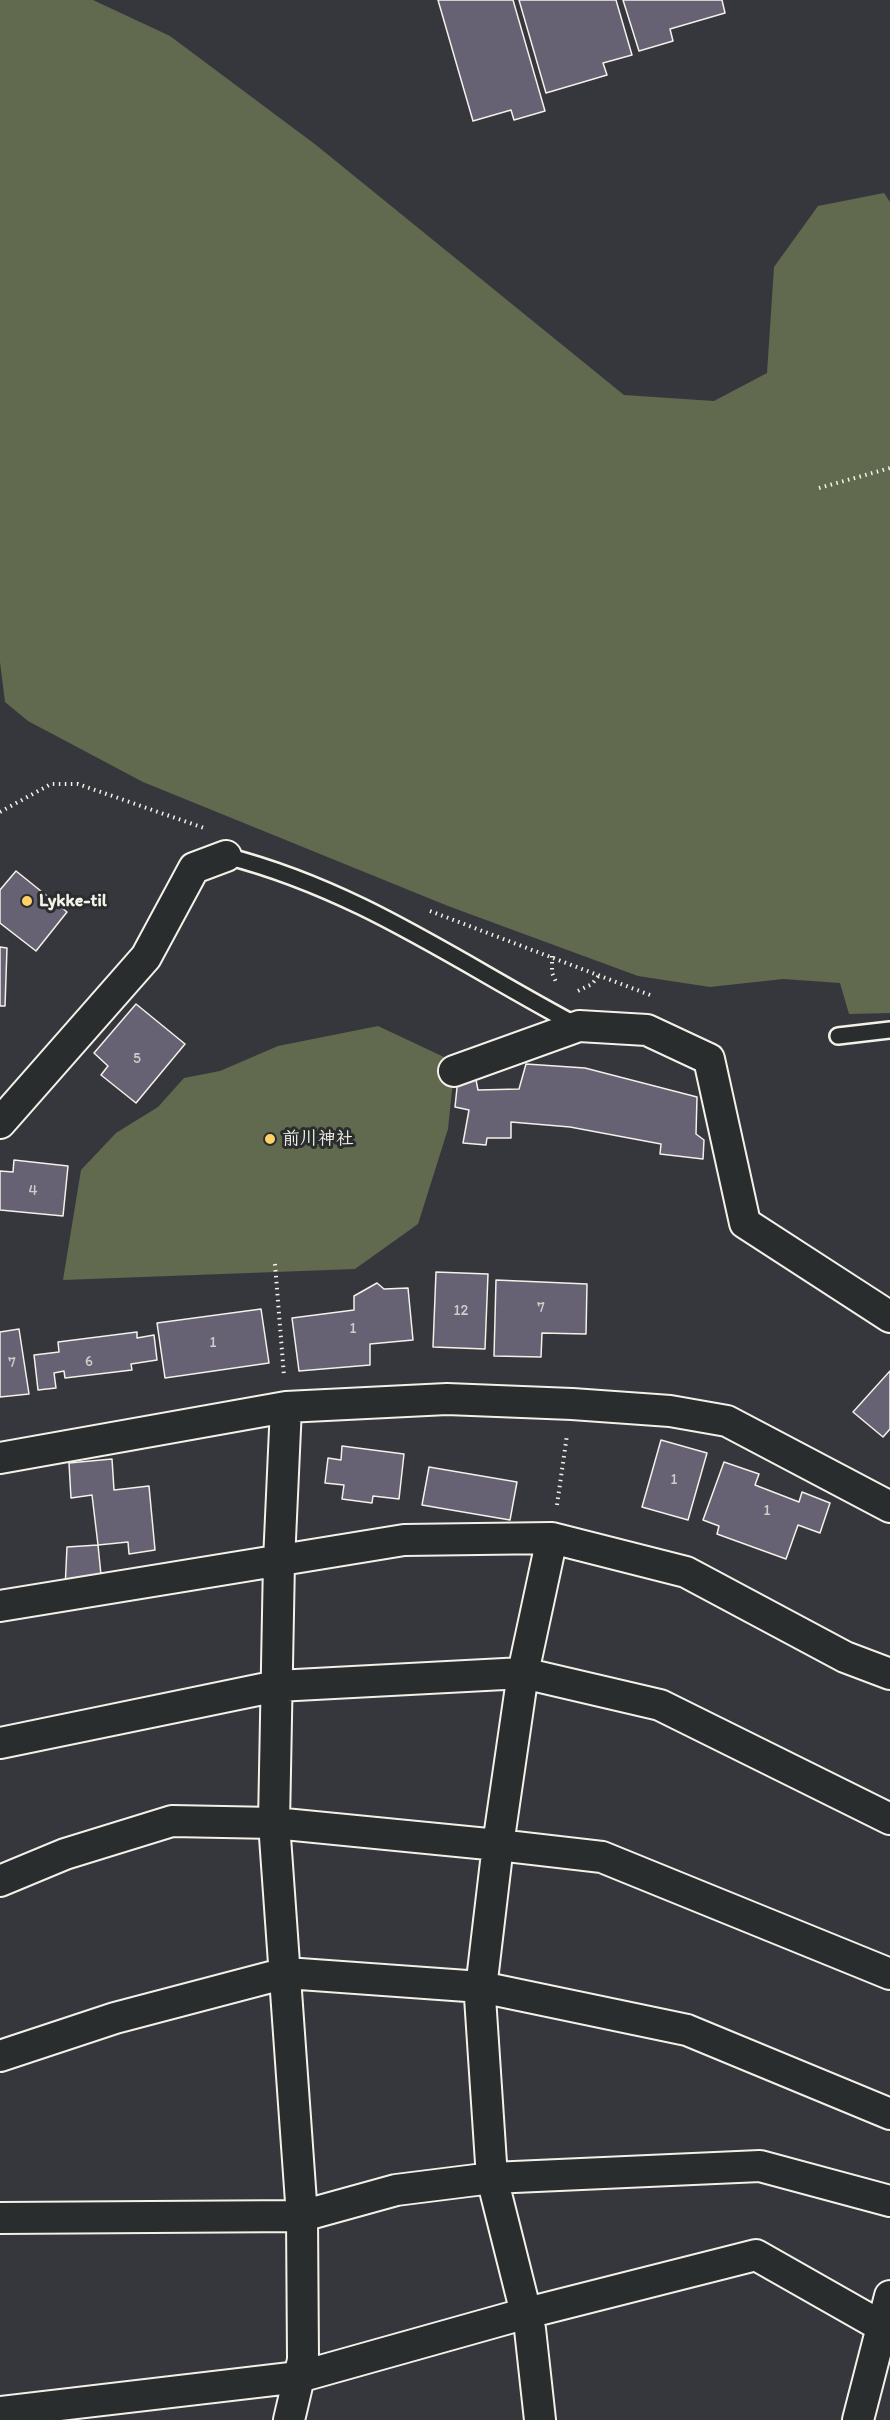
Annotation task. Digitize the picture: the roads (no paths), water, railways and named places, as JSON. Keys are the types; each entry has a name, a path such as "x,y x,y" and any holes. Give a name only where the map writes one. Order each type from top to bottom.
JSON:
{"street":[{"path":"0,1123 146,957 194,868 226,856"},
{"path":"454,1071 579,1026 647,1030 718,1050 745,1223 890,1317"},
{"path":"0,1458 286,1407 447,1399 572,1404 670,1411 727,1421 890,1507"},
{"path":"286,1407 279,1561 274,1823 302,2216 303,2360 289,2420"},
{"path":"540,2420 527,2313 492,2178 481,1988 498,1845 523,1673 552,1538"},
{"path":"0,1606 404,1540 552,1538 686,1572 845,1657 890,1674"},
{"path":"0,1743 277,1686 523,1673 660,1706 890,1819"},
{"path":"0,1881 65,1854 172,1821 274,1823 498,1845 602,1857 890,1974"},
{"path":"0,2056 115,2018 286,1973 481,1988 687,2030 890,2114"},
{"path":"0,2218 302,2216 396,2190 492,2178 760,2166 890,2201"},
{"path":"0,2412 299,2377 527,2313 756,2255 885,2333"},
{"path":"858,2420 885,2333 890,2296"}],"lane":[{"path":"226,856 277,869 353,901 579,1026"},
{"path":"838,1036 890,1030"}],"place":[{"name":"Lykke-til","path":"27,901"},
{"name":"前川神社","path":"270,1139"}]}
